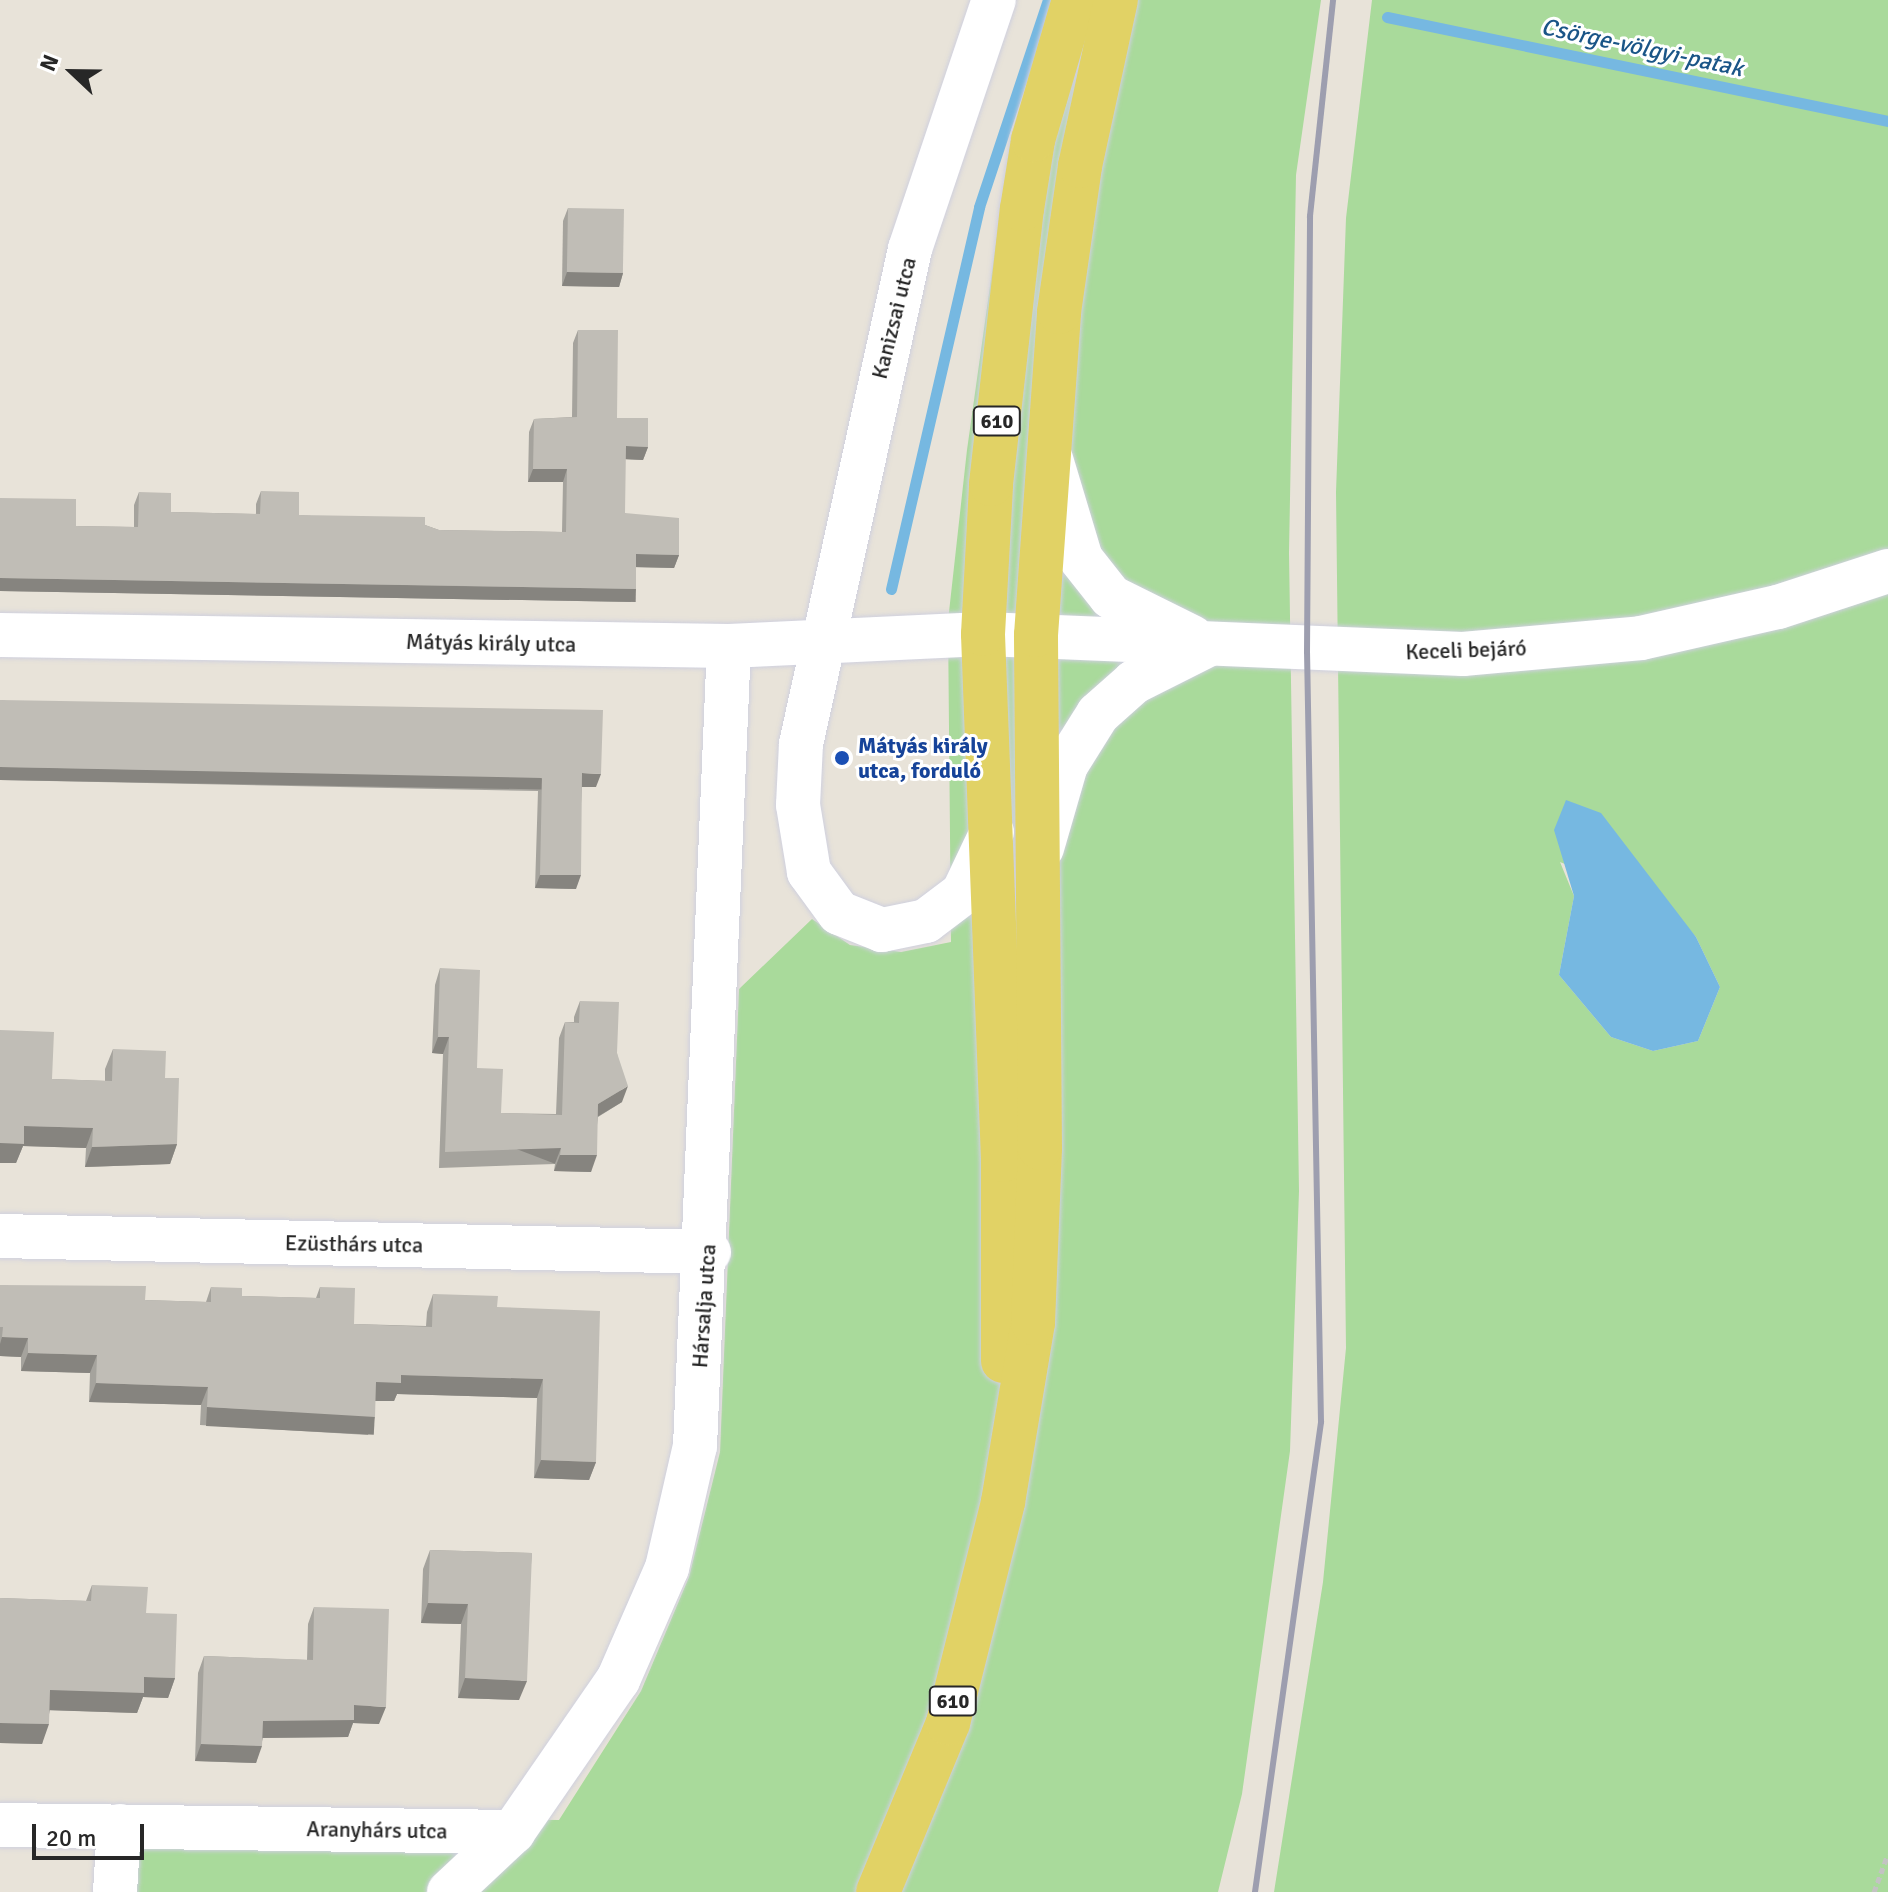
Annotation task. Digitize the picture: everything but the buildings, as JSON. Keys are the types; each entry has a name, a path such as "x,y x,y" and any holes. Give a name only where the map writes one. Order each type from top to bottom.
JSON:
{"main road":[{"name":"610","path":"1003,1502 992,832 983,634 991,484 1022,209 1033,140 1074,0"},
{"name":"610","path":"878,1892 948,1723 1003,1502 1033,1323 1039,859 1036,635 1048,446 1080,166 1116,0"}],"street":[{"name":"Kanizsai utca","path":"992,832 963,893 926,921 882,930 839,913 809,872 798,805 801,744 827,645 860,458 910,249 994,0"},
{"path":"1048,446 1081,559 1111,597 1209,645"},
{"name":"Keceli bejáró","path":"983,634 1463,654 1641,638 1778,607 1888,571"},
{"name":"Mátyás király utca","path":"0,635 729,646 827,645 983,634"},
{"path":"1039,859 1066,765 1098,714 1134,682 1209,645"},
{"name":"Hársalja utca","path":"449,1892 513,1832 618,1680 667,1568 695,1446 709,1252 729,646"},
{"name":"Ezüsthárs utca","path":"0,1236 709,1252"},
{"name":"Aranyhárs utca","path":"0,1825 513,1832"},
{"path":"115,1892 119,1826"}],"path":[{"path":"1874,1892 1888,1854"}],"green space":[{"path":"1057,0 1321,0 1296,175 1289,553 1299,1191 1290,1451 1242,1794 1218,1892 104,1892 108,1815 559,1820 641,1691 689,1577 720,1452 739,989 812,919 850,945 901,952 951,942 948,621 967,450 1003,194"},
{"path":"1372,0 1888,0 1888,1892 1274,1892 1323,1582 1346,1348 1336,492 1346,218","holes":["1560,862 1670,907 1696,937 1720,987 1698,1041 1653,1051 1611,1037 1559,975 1574,896"]}],"water":[{"path":"1566,800 1601,813 1696,937 1720,987 1698,1041 1653,1051 1611,1037 1559,975 1574,896 1554,830"}],"waterway":[{"path":"891,589 979,207 1048,0"},
{"name":"Csörge-völgyi-patak","path":"1387,17 1888,121"}],"railway":[{"path":"1255,1892 1321,1422 1307,652 1310,216 1333,0"}],"place":[{"name":"Mátyás király utca, forduló","path":"842,758"}]}
